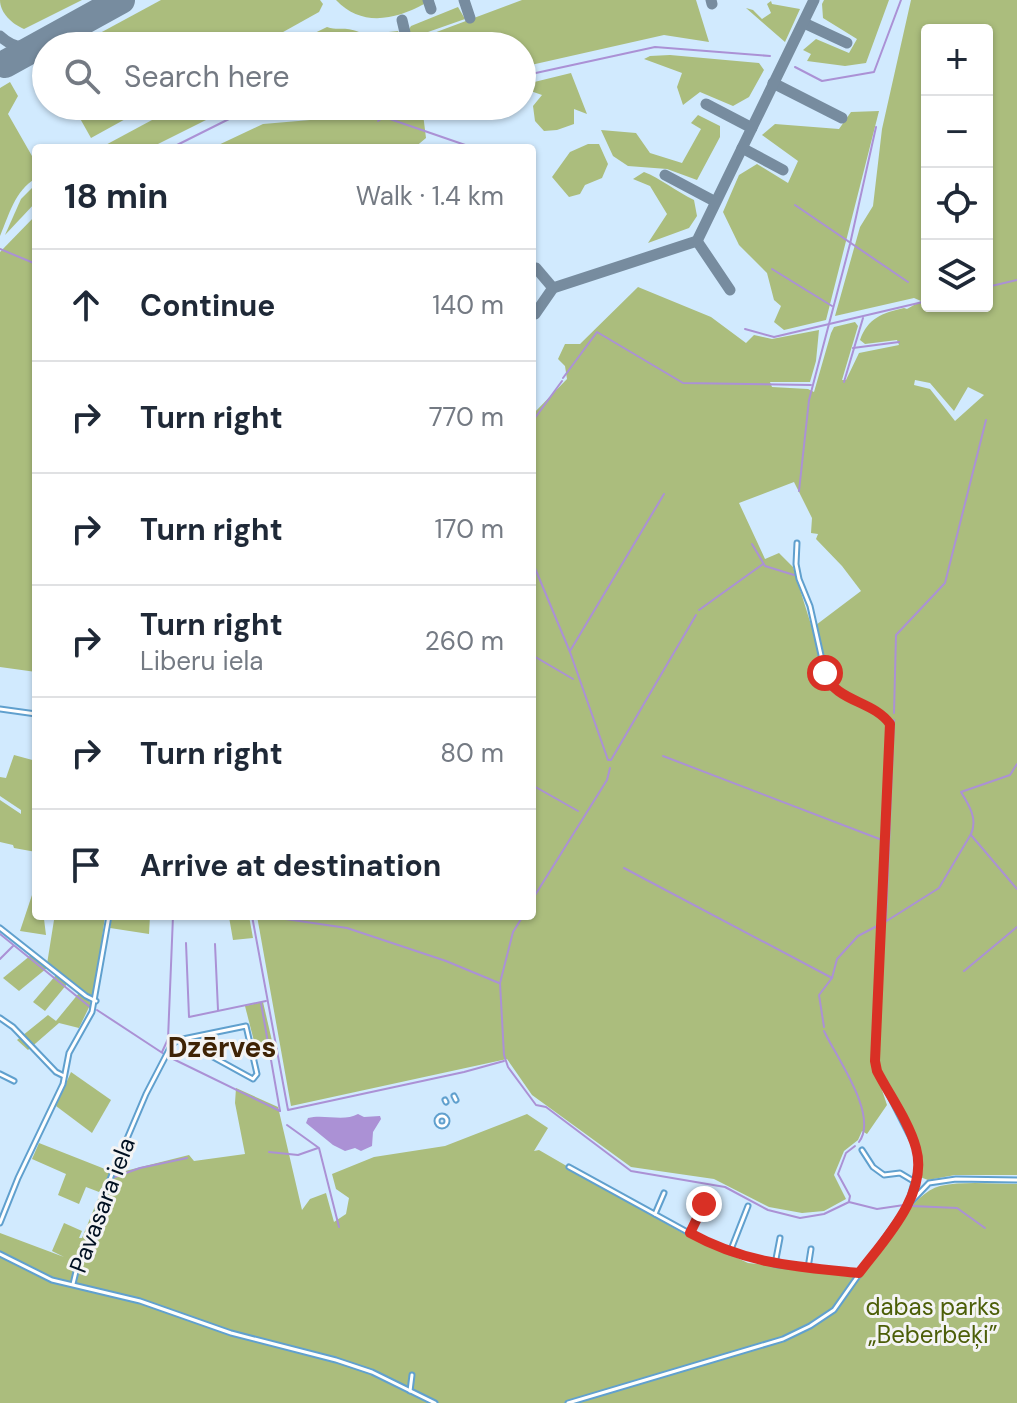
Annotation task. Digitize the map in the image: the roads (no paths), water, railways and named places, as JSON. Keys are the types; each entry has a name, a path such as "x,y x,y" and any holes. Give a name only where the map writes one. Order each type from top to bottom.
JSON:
{"street":[{"path":"797,543 799,579 810,606 831,687 881,715 890,724 875,1061 877,1071 916,1148 919,1163 908,1205"},
{"path":"0,709 32,713"},
{"path":"0,1223 64,1076 69,1053 84,1031 96,1001 108,920"},
{"path":"0,928 96,1001"},
{"path":"0,1018 13,1027 56,1072 64,1076"},
{"path":"1,1027 7,1024"},
{"path":"246,1026 257,1074 253,1079 180,1040 246,1026"},
{"name":"Pavasara iela","path":"73,1284 79,1259 94,1242 96,1217 146,1094 172,1042 180,1040"},
{"path":"0,1074 14,1081"},
{"path":"862,1150 873,1167 884,1175 900,1173 915,1182"},
{"path":"569,1167 730,1252 775,1264 859,1273"},
{"path":"568,1403 783,1339 834,1310 922,1188 938,1180 1017,1180"},
{"path":"655,1214 664,1193"},
{"path":"690,1233 704,1204"},
{"path":"730,1252 748,1206"},
{"path":"775,1264 780,1238"},
{"path":"808,1268 811,1249"},
{"path":"0,1254 52,1280 140,1301 231,1333 372,1372 435,1403"},
{"path":"410,1391 412,1375"}],"waterway":[{"path":"795,67 822,81 874,72 901,0"},
{"path":"536,73 655,47 770,56"},
{"path":"179,144 227,120"},
{"path":"393,120 462,144"},
{"path":"799,491 809,400 850,244 876,127"},
{"path":"795,205 908,282"},
{"path":"0,249 32,262"},
{"path":"772,269 832,306"},
{"path":"993,286 1017,280"},
{"path":"745,329 774,337 921,302"},
{"path":"844,382 863,318"},
{"path":"563,378 597,332 683,383 811,385"},
{"path":"853,348 899,342"},
{"path":"536,417 562,381"},
{"path":"894,713 896,635 945,583 986,420"},
{"path":"570,651 664,494"},
{"path":"752,544 765,566 794,575"},
{"path":"699,610 763,564"},
{"path":"536,571 570,652 608,760 611,760 696,615"},
{"path":"536,657 573,679"},
{"path":"886,920 894,720"},
{"path":"663,756 882,840"},
{"path":"885,922 939,888 971,834 973,818 961,792 1010,775 1017,764"},
{"path":"536,894 607,780 610,768"},
{"path":"536,787 578,811"},
{"path":"971,835 1017,889"},
{"path":"624,868 832,978"},
{"path":"162,1052 168,1039 173,920"},
{"path":"253,920 288,1110 504,1061"},
{"path":"292,920 347,928 446,961 499,983"},
{"path":"520,920 513,932 500,983 504,1055 508,1067 536,1105 546,1107 631,1171 725,1187 768,1210 800,1218 824,1214 849,1202 877,1209 904,1205"},
{"path":"824,1027 819,995 832,978 837,959 858,936 877,926"},
{"path":"964,971 1017,927"},
{"path":"0,934 90,1007"},
{"path":"186,943 189,1017 266,1001"},
{"path":"215,944 218,1010"},
{"path":"0,959 13,946"},
{"path":"261,1003 280,1111"},
{"path":"97,1010 164,1054"},
{"path":"824,1031 860,1102 864,1131 859,1142"},
{"path":"167,1056 280,1111"},
{"path":"287,1125 319,1148 339,1227"},
{"path":"849,1201 850,1196 838,1174 846,1153 855,1146"},
{"path":"269,1152 298,1155 318,1148"},
{"path":"101,1221 112,1178 140,1168 187,1158"},
{"path":"912,1206 957,1208 985,1228"}],"district":[{"name":"Dzērves","path":"222,1047"}],"park label":[{"name":"dabas parks „Beberbeķi”","path":"933,1320"}]}
